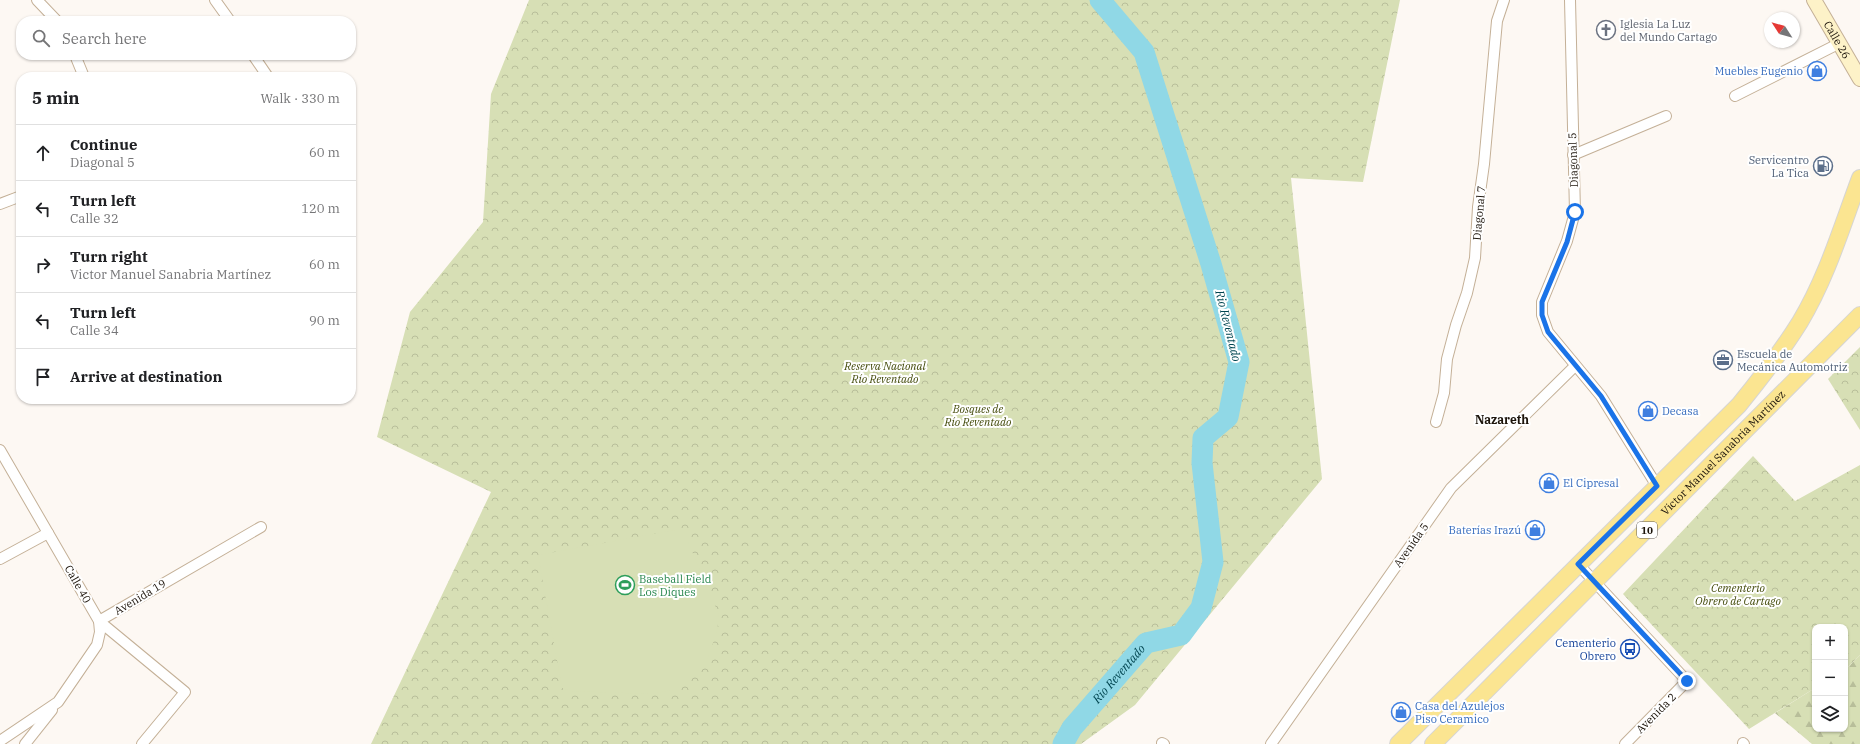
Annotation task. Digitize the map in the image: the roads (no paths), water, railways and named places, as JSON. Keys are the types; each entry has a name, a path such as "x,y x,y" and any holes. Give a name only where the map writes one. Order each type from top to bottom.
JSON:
{"main road":[{"name":"Calle 26","path":"1814,0 1860,79"},
{"name":"Victor Manuel Sanabria Martínez","path":"1398,744 1562,578 1739,405 1775,359 1801,321 1824,275 1860,178"},
{"name":"Victor Manuel Sanabria Martínez","path":"1433,744 1860,315"},
{"path":"1562,578 1574,585 1579,597"}],"street":[{"path":"37,0 52,16"},
{"path":"215,0 226,16"},
{"name":"Diagonal 7","path":"1436,422 1444,393 1447,359 1456,325 1467,293 1475,258 1478,208 1484,164 1497,21 1504,0"},
{"name":"Diagonal 5","path":"1570,0 1575,212 1573,225 1542,302 1542,315 1548,332 1575,366"},
{"path":"1735,96 1840,43"},
{"path":"77,60 82,72"},
{"path":"256,60 265,72"},
{"path":"1573,155 1666,116"},
{"path":"0,204 16,198"},
{"path":"1575,366 1601,396 1657,486"},
{"name":"Avenida 5","path":"1271,744 1451,488 1575,366"},
{"name":"Calle 40","path":"0,450 99,621 185,692 142,744"},
{"name":"Avenida 19","path":"99,621 261,526"},
{"path":"0,559 48,532"},
{"path":"1578,564 1595,581"},
{"name":"Avenida 2","path":"1595,581 1687,681 1625,744"},
{"path":"25,744 58,702 97,645 100,632 99,621"},
{"path":"4,741 58,702"}],"waterway":[{"name":"Rio Reventado","path":"1063,744 1072,728 1146,643 1181,635 1201,608 1213,562 1202,463 1203,438 1228,417 1239,362 1211,264 1144,52 1100,0"}],"place":[{"name":"Iglesia La Luz del Mundo Cartago","path":"1606,30"},
{"name":"Muebles Eugenio","path":"1817,71"},
{"name":"Servicentro La Tica","path":"1823,166"},
{"name":"Escuela de Mecánica Automotriz","path":"1723,360"},
{"name":"Decasa","path":"1648,411"},
{"name":"El Cipresal","path":"1549,483"},
{"name":"Baterías Irazú","path":"1535,530"},
{"name":"Baseball Field Los Diques","path":"625,585"},
{"name":"Cementerio Obrero","path":"1630,649"},
{"name":"Casa del Azulejos Piso Ceramico","path":"1401,712"}],"district":[{"name":"Nazareth","path":"1502,420"}],"park label":[{"name":"Reserva Nacional Río Reventado","path":"885,372"},
{"name":"Bosques de Río Reventado","path":"978,415"},
{"name":"Cementerio Obrero de Cartago","path":"1738,594"}]}
